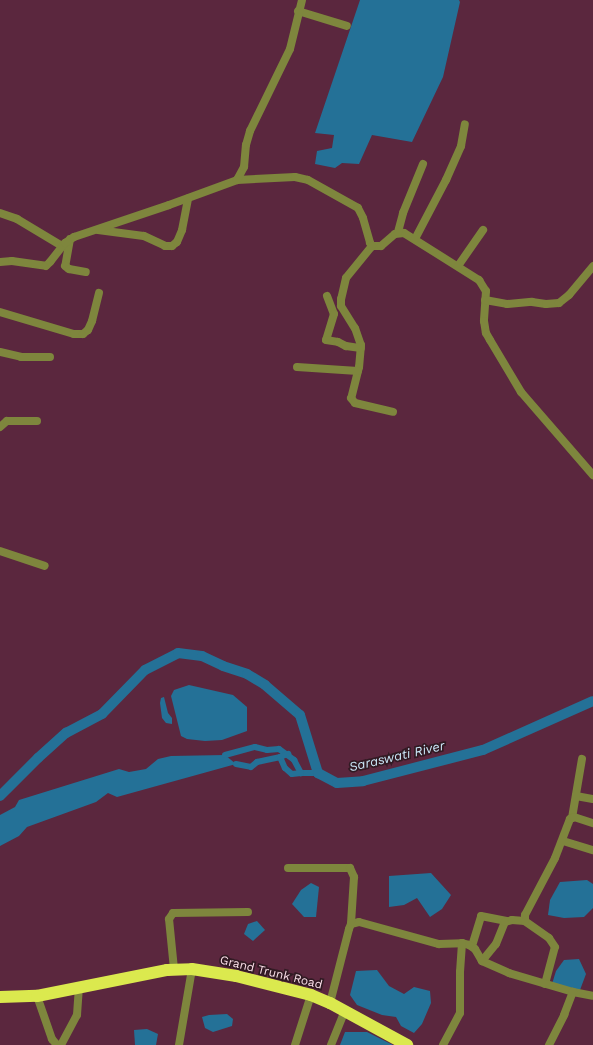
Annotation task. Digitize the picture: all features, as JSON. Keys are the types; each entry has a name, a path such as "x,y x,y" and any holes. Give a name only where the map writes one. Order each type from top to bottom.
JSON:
{"highway":[{"name":"Grand Trunk Road","path":"0,997 17,998 37,996 174,969 192,969 236,976 311,995 330,1003 407,1045"}],"street":[{"path":"237,180 244,167 246,145 250,131 290,49 296,27 298,11 302,0"},
{"path":"298,11 347,26"},
{"path":"415,239 461,146 465,124"},
{"path":"372,246 381,246 398,232 403,213 423,164"},
{"path":"0,269 3,262 46,266 62,246 70,239 188,199 237,180 295,178 308,180 358,208 363,218 372,246"},
{"path":"95,230 144,236 165,246 172,246 177,242 182,230 188,199"},
{"path":"0,213 17,219 62,246"},
{"path":"458,266 483,230"},
{"path":"398,232 404,233 415,239 458,266 483,284 486,291 484,321 486,333 517,387 593,476"},
{"path":"70,239 65,266 69,269 86,272"},
{"path":"372,246 346,278 341,299 343,308 355,328 361,348 358,371 351,396 353,403 393,412"},
{"path":"485,300 507,304 529,302 546,304 559,303 569,295 593,266"},
{"path":"0,312 74,334 82,334 88,330 92,321 99,293"},
{"path":"327,296 334,314 326,340 338,342 346,346 361,348"},
{"path":"0,352 21,357 50,357"},
{"path":"297,367 358,371"},
{"path":"0,427 7,421 37,421"},
{"path":"0,551 45,566"},
{"path":"526,921 526,911 555,858 572,818 582,759"},
{"path":"576,796 593,800"},
{"path":"572,818 593,823"},
{"path":"563,841 593,850"},
{"path":"288,868 350,868 354,877 351,924 330,1003"},
{"path":"174,969 169,919 172,914 181,912 248,912"},
{"path":"472,946 480,916 485,915 507,921 526,921 549,938 555,947 546,984"},
{"path":"482,961 496,944 507,921"},
{"path":"351,924 359,922 378,926 439,944 462,943 472,946 482,961 509,973 573,992 593,996"},
{"path":"443,1045 460,1013 462,943"},
{"path":"179,1045 192,969"},
{"path":"61,1045 77,1015 79,988"},
{"path":"549,1045 564,1015 573,992"},
{"path":"295,1045 311,995"},
{"path":"37,996 52,1039 57,1045"},
{"path":"331,1045 345,1011"}],"water":[{"path":"360,0 459,0 460,2 443,77 412,142 372,135 359,164 342,163 335,168 315,164 317,151 332,148 334,135 315,133"},
{"path":"189,685 233,695 247,707 247,731 222,740 205,741 187,739 181,736 171,696 174,690"},
{"path":"164,697 168,713 172,718 172,724 166,723 162,718 160,703 161,698"},
{"path":"225,755 236,764 117,797 108,793 96,802 27,827 19,836 0,846 0,815 15,807 19,800 119,769 129,772 146,769 158,759 171,756"},
{"path":"431,873 451,895 442,909 430,917 417,898 404,905 389,907 389,876"},
{"path":"587,880 593,884 593,908 584,917 564,918 548,915 550,900 560,882"},
{"path":"311,883 319,887 316,917 304,917 292,904 301,890"},
{"path":"257,921 265,930 253,941 244,934 248,924"},
{"path":"579,959 586,974 580,990 552,984 556,971 564,960"},
{"path":"377,970 389,986 404,994 414,987 430,991 431,1003 422,1024 414,1033 401,1026 396,1017 382,1015 357,1005 350,995 356,971"},
{"path":"227,1014 233,1019 232,1026 213,1032 205,1028 202,1017"},
{"path":"147,1029 158,1034 156,1045 135,1045 134,1030"},
{"path":"345,1032 367,1032 393,1045 340,1045"}],"waterway":[{"name":"Saraswati River","path":"0,796 38,758 66,733 102,714 145,670 178,653 202,656 223,666 247,674 265,685 300,715 318,773 337,783 363,781 483,750 593,701"},
{"path":"225,755 255,747 267,750 279,749 294,760 301,773 318,773"},
{"path":"236,764 251,767 257,762 288,754"},
{"path":"280,757 285,768 292,774 301,773"}]}
